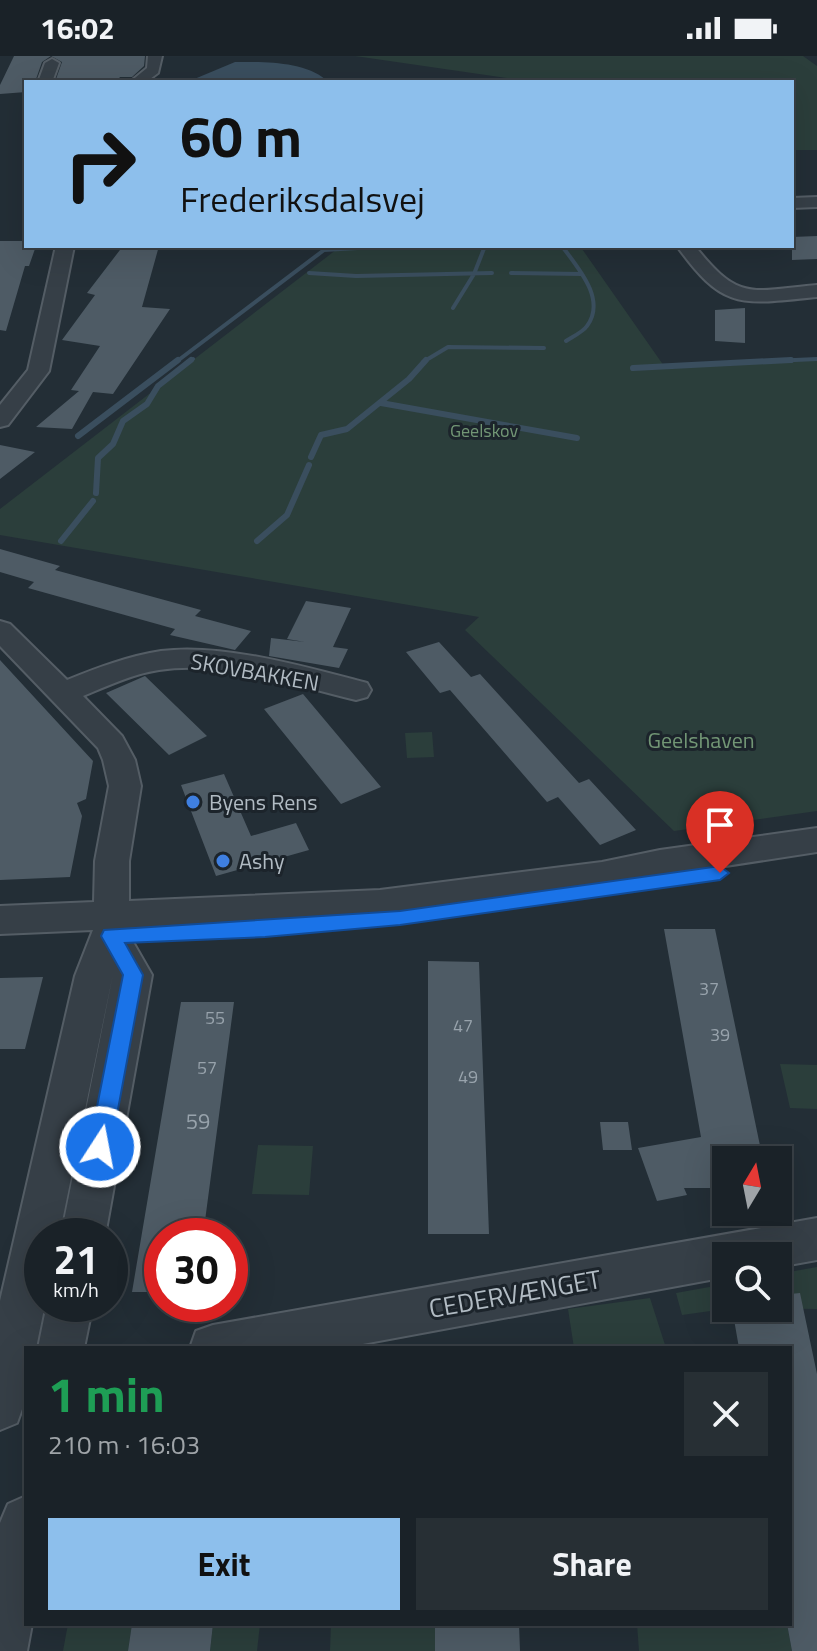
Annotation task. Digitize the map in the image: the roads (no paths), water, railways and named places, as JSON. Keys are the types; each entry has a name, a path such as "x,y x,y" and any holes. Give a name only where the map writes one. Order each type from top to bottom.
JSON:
{"street":[{"path":"141,80 150,75 155,56"},
{"path":"48,80 52,63"},
{"path":"794,203 817,202"},
{"path":"0,420 38,371 65,248"},
{"path":"688,248 721,287 731,291 763,294 817,291"},
{"path":"0,630 111,743 125,786 112,861 111,925 94,976 12,1378"},
{"name":"SKOVBAKKEN","path":"63,693 133,666 166,659 208,660 356,690"},
{"path":"0,939 111,925 408,901 586,878 660,863 817,840"},
{"path":"0,920 265,929 400,918 817,859"},
{"path":"86,1218 133,975 111,925"},
{"name":"CEDERVÆNGET","path":"224,1346 817,1239"},
{"path":"61,1346 66,1322"},
{"path":"0,1649 24,1532"}],"water":[{"path":"235,62 295,66 326,80 192,80"}],"waterway":[{"path":"176,362 324,250 358,248"},
{"path":"474,273 484,248"},
{"path":"563,248 588,284 594,305 587,326 566,341"},
{"path":"309,273 356,276 474,273"},
{"path":"453,308 474,273"},
{"path":"474,273 492,273"},
{"path":"511,273 582,274"},
{"path":"426,360 448,347 544,348"},
{"path":"189,362 193,359"},
{"path":"763,361 817,359"},
{"path":"78,436 178,360"},
{"path":"96,493 98,458 113,444 123,421 147,404 158,386 191,360"},
{"path":"311,457 321,435 347,429 409,379 426,360"},
{"path":"763,361 791,360"},
{"path":"633,368 763,361"},
{"path":"750,362 763,361"},
{"path":"381,403 577,438"},
{"path":"257,541 287,515 309,465"},
{"path":"61,541 93,501"}],"place":[{"name":"Byens Rens","path":"193,802"},
{"name":"Ashy","path":"223,861"}],"park label":[{"name":"Geelskov","path":"484,431"},
{"name":"Geelshaven","path":"701,740"}]}
